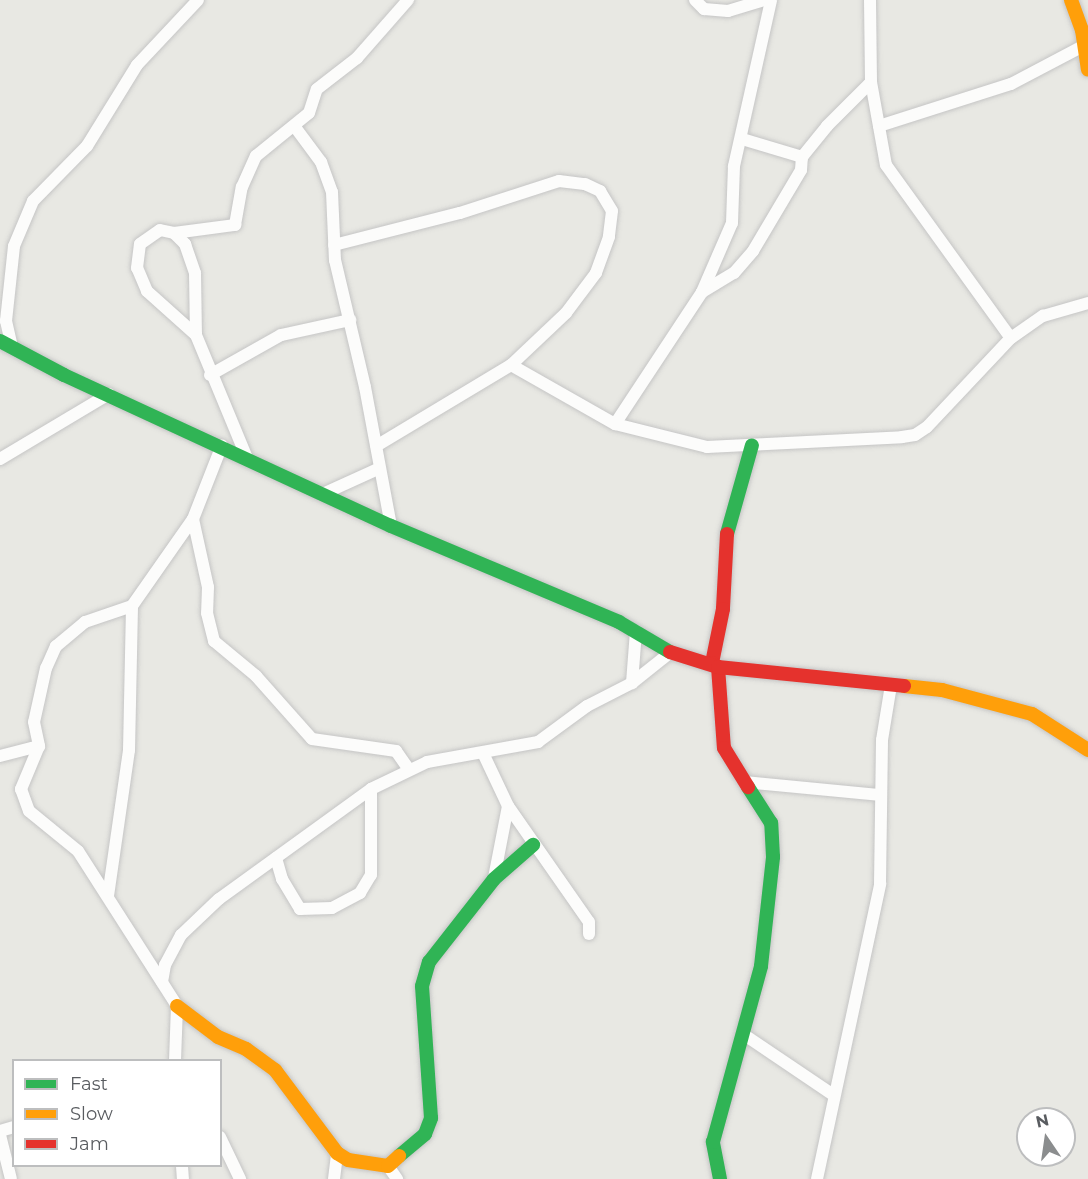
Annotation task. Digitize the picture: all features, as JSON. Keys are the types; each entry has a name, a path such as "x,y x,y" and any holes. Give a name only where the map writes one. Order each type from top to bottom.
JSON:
{"street":[{"path":"198,0 137,65 87,146 33,201 14,246 6,321 6,344 391,526 636,631 671,652 718,667 942,690 1032,714 1088,750"},
{"path":"196,335 147,291 137,268 136,255 149,235 160,230 174,233 235,225 242,187 256,156 295,127 309,113 317,89 357,58 408,0"},
{"path":"695,0 704,9 728,11 763,0"},
{"path":"615,424 702,292 730,233 734,166 742,139 771,0"},
{"path":"870,0 871,82 886,165 893,179 1011,338"},
{"path":"1071,0 1085,29 1088,70"},
{"path":"879,126 1011,84 1085,45"},
{"path":"702,292 734,273 753,251 801,170 802,157 827,126 871,82"},
{"path":"295,127 328,178 334,206 334,245 391,526"},
{"path":"742,139 802,157"},
{"path":"334,245 460,213 546,182 570,181 600,191 609,202 612,220 596,273 578,300 511,365 376,446"},
{"path":"174,233 185,244 193,265 196,335 210,375 247,458"},
{"path":"511,365 615,424 707,447 915,435 1011,338 1043,316 1088,303"},
{"path":"210,375 281,335 350,320"},
{"path":"0,459 109,394"},
{"path":"108,896 129,750 132,606 193,519 222,445"},
{"path":"718,667 712,663 723,609 727,529 752,445"},
{"path":"325,493 378,469"},
{"path":"193,519 207,580 207,613 214,641 256,675 312,739 396,752 408,768"},
{"path":"132,606 85,622 57,646 46,668 34,722 39,746 21,789 23,804 78,851 177,1006 218,1037 246,1049 275,1070 337,1153 348,1160 388,1167 397,1179"},
{"path":"632,683 636,631"},
{"path":"162,982 168,958 181,935 219,900 371,789 408,768 538,742 586,706 632,683 671,652"},
{"path":"718,667 724,748 771,823 773,857 761,966 713,1142 720,1179"},
{"path":"817,1179 832,1094 880,884 882,740 891,685"},
{"path":"0,756 39,746"},
{"path":"483,753 508,806 532,845 589,922 589,934"},
{"path":"744,782 880,795"},
{"path":"276,858 282,879 300,909 332,908 354,897 371,875 371,789"},
{"path":"494,879 508,806"},
{"path":"388,1167 425,1134 430,1119 432,1090 423,1033 423,986 429,962 494,879 532,845"},
{"path":"175,1059 177,1006"},
{"path":"743,1034 832,1094"},
{"path":"0,1133 11,1179"},
{"path":"222,1141 240,1179"},
{"path":"334,1179 337,1153"}],"traffic: fast":[{"path":"0,341 64,375 391,526 619,622 670,652"},
{"path":"727,534 752,445"},
{"path":"720,1179 713,1142 761,966 773,857 771,823 748,787"},
{"path":"399,1156 425,1134 431,1118 422,986 429,962 494,879 533,845"}],"traffic: slow":[{"path":"1071,0 1082,30 1088,70"},
{"path":"904,686 942,690 1032,714 1088,750"},
{"path":"177,1006 218,1037 246,1049 275,1070 337,1153 348,1160 388,1166 399,1156"}],"traffic: jam":[{"path":"727,534 723,609 712,663 718,667 724,748 748,787"},
{"path":"670,652 718,667 904,686"}]}
